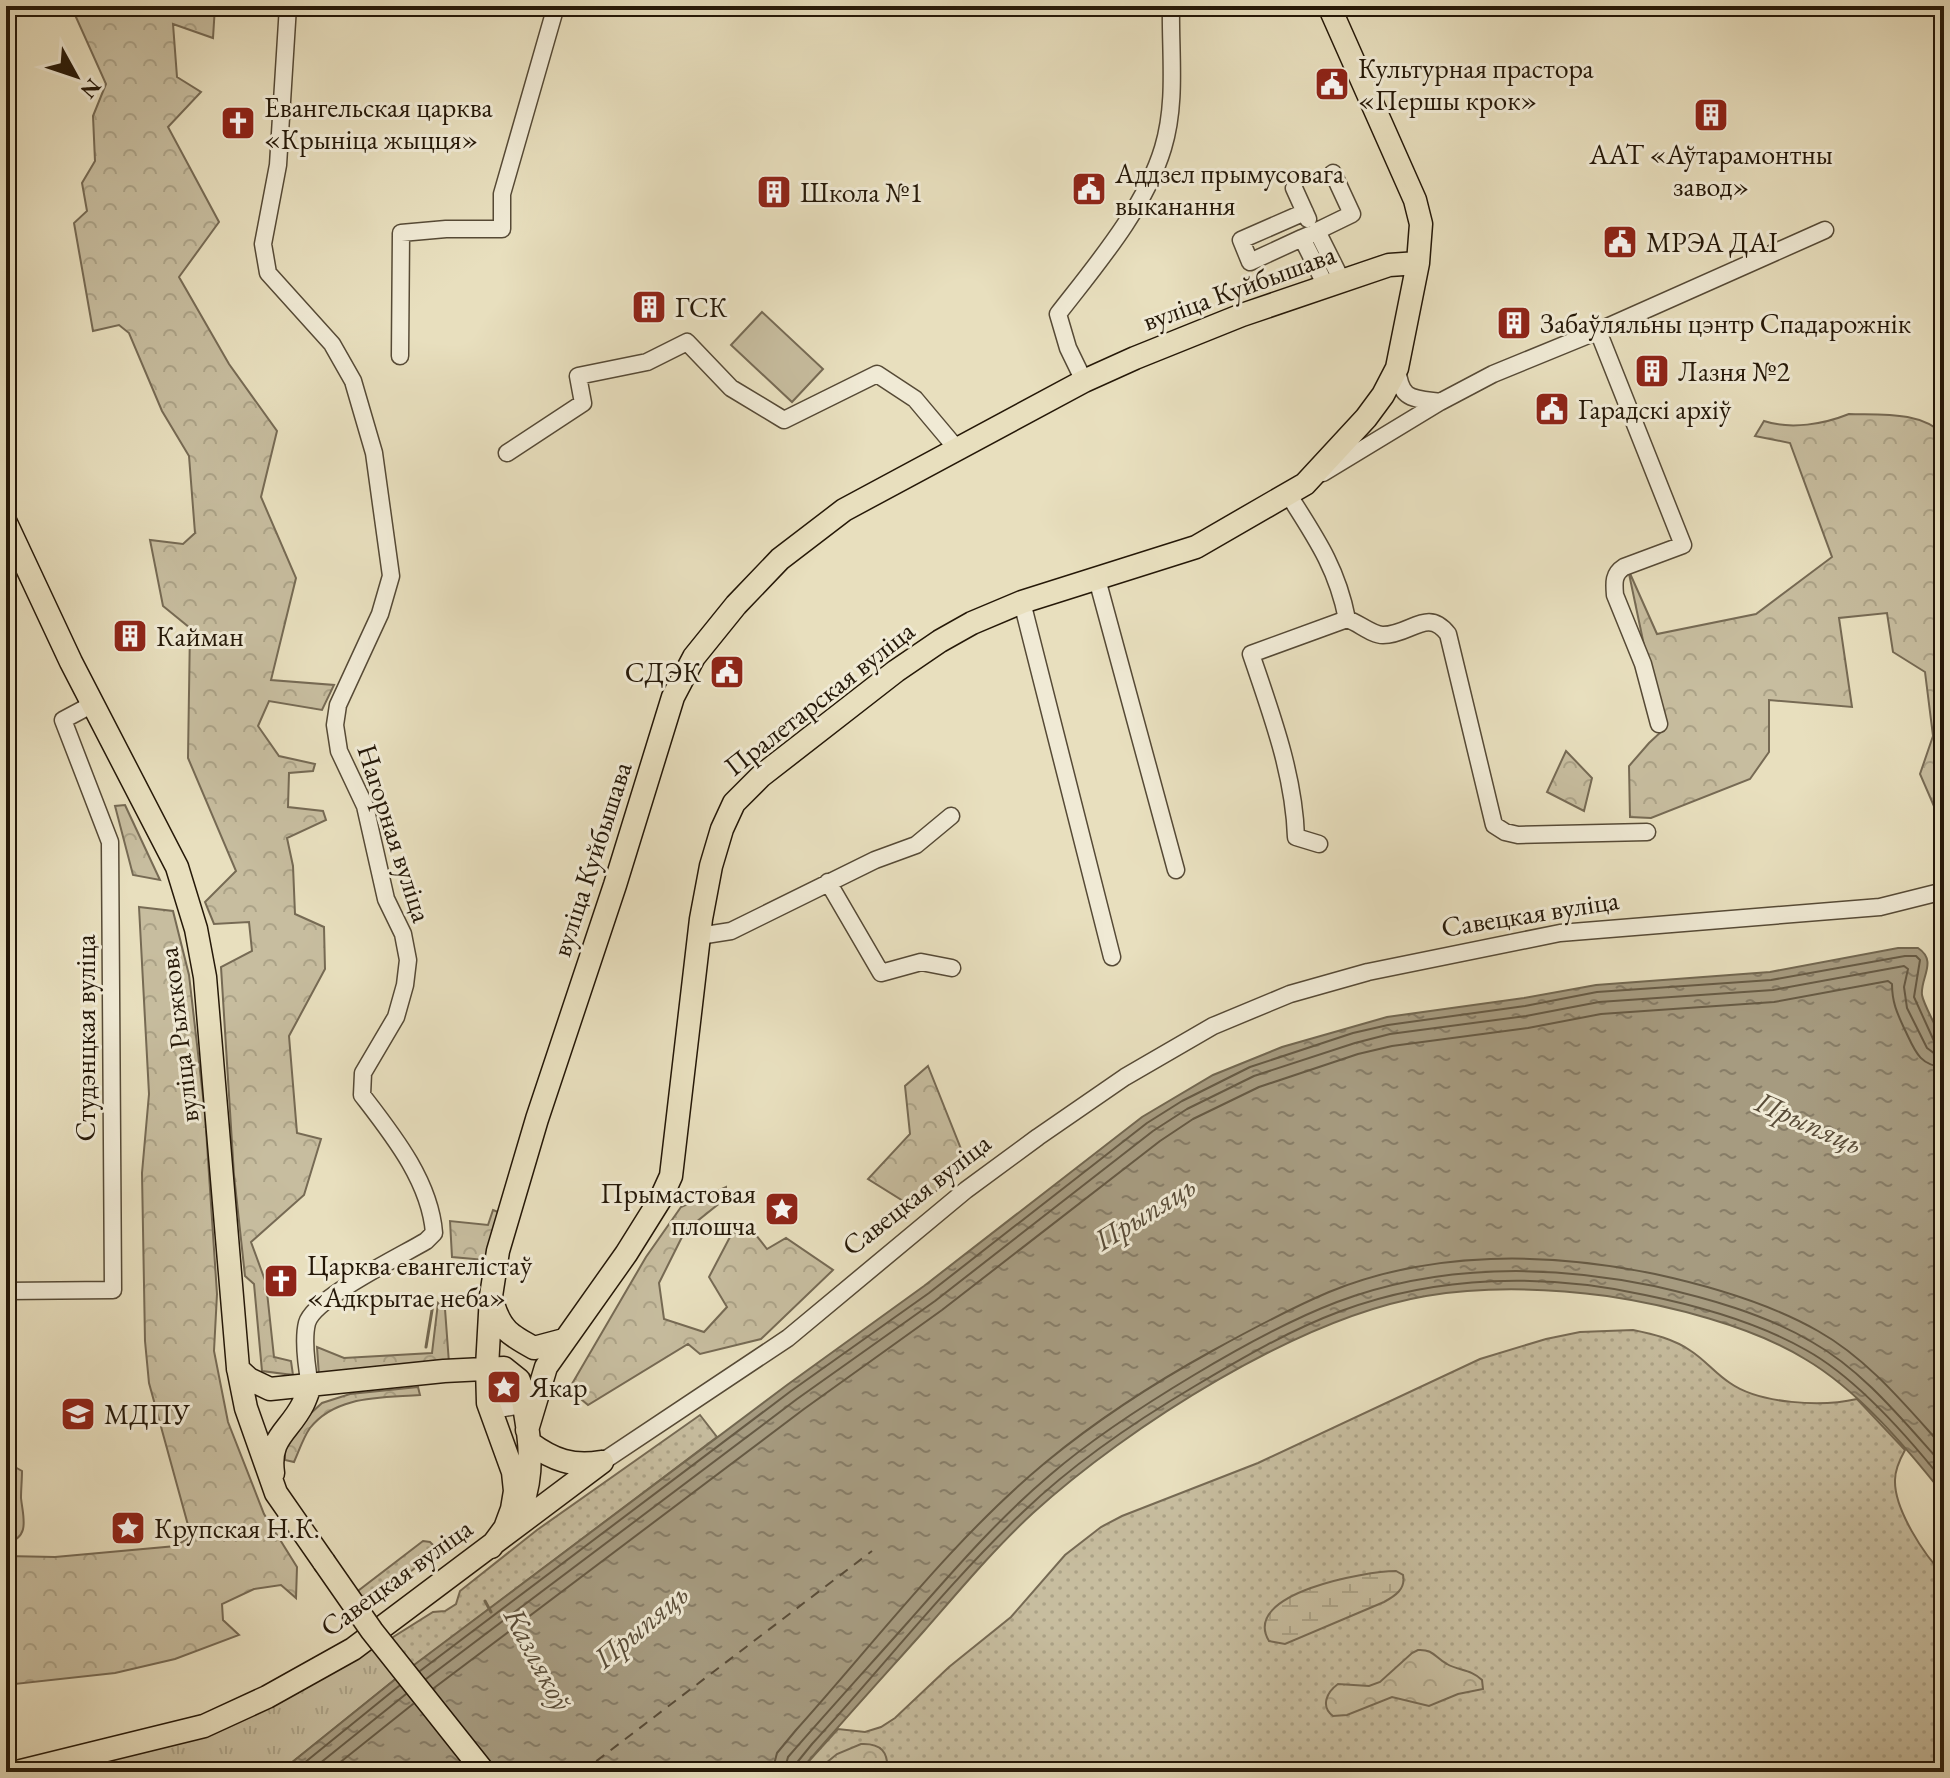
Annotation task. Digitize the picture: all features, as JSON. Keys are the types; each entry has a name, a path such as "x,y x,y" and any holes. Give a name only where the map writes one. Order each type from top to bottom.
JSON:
{"main road":[{"name":"Пралетарская вуліца","path":"528,1437 546,1367 626,1254 671,1176 699,936 711,866 734,803 761,776 896,671 961,629 1022,602 1196,547 1297,489 1347,442 1383,395 1397,368 1418,263 1421,224 1415,200 1329,6"},
{"name":"вуліца Куйбышава","path":"520,1479 488,1403 495,1367 491,1296 498,1251 537,1119 615,885 673,697 694,657 736,605 780,559 844,510 1084,381 1135,358 1242,315 1389,265 1418,263"},
{"name":"вуліца Рыжкова","path":"6,523 93,704 177,867 196,929 205,977 238,1369 246,1408 276,1493 372,1631 484,1772"},
{"path":"491,1296 499,1323 517,1339 534,1348 564,1340"},
{"path":"488,1403 451,1370 471,1351 491,1296"},
{"name":"Пралетарская вуліца","path":"306,1396 451,1370 523,1362 564,1340"},
{"path":"491,1547 513,1526 528,1437 519,1380 495,1367"},
{"path":"238,1369 249,1379 270,1389 306,1396"},
{"path":"246,1408 256,1418 273,1420 306,1396"},
{"path":"276,1493 271,1458 277,1439 306,1396"},
{"path":"528,1437 543,1453 568,1463 582,1465 602,1462"},
{"name":"Савецкая вуліца","path":"17,1772 204,1726 255,1703 353,1649 602,1462"},
{"path":"520,1479 535,1492 559,1494"}],"street":[{"name":"Нагорная вуліца","path":"288,6 278,165 263,244 268,273 332,344 353,381 374,453 391,576 380,614 338,705 335,725 339,751 365,806 386,899 403,934 408,960 396,1017 363,1073 362,1095 391,1133 424,1193 434,1233 413,1249 322,1302 307,1321 306,1396"},
{"path":"400,356 401,233 502,229 502,194 556,6"},
{"path":"1084,381 1068,348 1058,314 1111,246 1135,207 1163,148 1172,92 1171,6"},
{"path":"1305,212 1241,240 1250,262 1352,214 1333,173"},
{"path":"1294,188 1334,284"},
{"path":"1347,619 1341,589 1297,489 1440,402 1493,374 1825,230"},
{"path":"1598,331 1683,545 1624,567 1615,576 1615,595 1643,664 1659,724"},
{"path":"507,453 583,403 578,376 647,362 687,342 731,388 784,420 877,374 915,399 957,449"},
{"path":"1397,368 1400,388 1409,397 1440,402"},
{"path":"1097,579 1176,870"},
{"path":"1022,602 1112,957"},
{"path":"1319,844 1296,837 1281,743 1251,654 1347,619 1379,636 1429,621 1440,624 1448,634 1494,825 1499,829 1518,835 1647,832"},
{"name":"Студэнцкая вуліца","path":"6,1291 113,1290 110,842 63,720 93,704"},
{"path":"699,936 731,931 875,860 916,845 951,816"},
{"path":"828,882 881,973 921,962 952,968"},
{"name":"Савецкая вуліца","path":"602,1462 788,1338 966,1190 1038,1137 1125,1077 1213,1026 1290,994 1368,972 1560,933 1880,907 1944,891"},
{"path":"488,1403 504,1408 516,1406 522,1395"}],"green space":[{"path":"71,6 215,6 213,38 173,24 177,77 201,92 168,127 219,222 179,277 229,364 277,431 261,497 296,578 271,680 334,685 322,710 269,701 258,726 279,756 315,764 313,771 289,773 288,807 323,811 326,820 287,838 293,866 295,914 324,927 325,969 289,1036 297,1133 321,1139 304,1195 251,1242 266,1283 274,1357 291,1361 293,1375 262,1371 254,1284 245,1276 234,1175 221,967 252,951 249,922 214,924 205,902 236,871 188,758 190,628 163,606 150,540 183,544 195,533 189,456 162,411 129,333 119,325 93,331 74,223 87,211 82,183 95,161 93,116 106,84"},
{"path":"762,312 823,369 792,402 731,345"},
{"path":"1849,414 1912,418 1935,427 1944,435 1944,819 1940,820 1920,774 1933,736 1925,672 1893,652 1887,613 1839,618 1852,707 1769,700 1769,752 1750,779 1651,818 1630,817 1629,766 1662,731 1628,569 1657,634 1756,614 1832,557 1790,443 1755,436 1764,421 1807,425"},
{"path":"1566,751 1592,778 1584,811 1547,792"},
{"path":"125,805 160,880 133,875 115,806"},
{"path":"139,907 173,911 189,975 205,1114 217,1294 214,1351 228,1422 264,1514 297,1567 296,1598 281,1585 254,1589 222,1604 223,1620 239,1635 175,1659 115,1673 6,1685 6,1556 55,1557 176,1546 191,1536 149,1383 145,1341 142,1173 149,1094"},
{"path":"928,1066 963,1154 963,1167 916,1209 868,1179 910,1134 905,1086"},
{"path":"726,1187 726,1198 685,1231 659,1283 664,1319 704,1332 727,1307 709,1277 731,1235 748,1225 767,1249 786,1238 833,1270 761,1339 700,1354 688,1344 588,1405 569,1389 646,1257 681,1207"},
{"path":"493,1210 501,1213 485,1260 452,1257 450,1221 488,1225"},
{"path":"438,1303 445,1309 449,1363 319,1376 317,1347 344,1358 432,1353"},
{"path":"1633,1330 1684,1347 1730,1383 1758,1395 1809,1403 1857,1399 1905,1450 1895,1476 1899,1504 1919,1544 1944,1575 1944,1772 799,1772 838,1729 865,1732 895,1718 949,1667 1011,1617 1065,1555 1101,1527 1258,1463 1480,1359 1580,1332"},
{"path":"418,1387 420,1395 360,1400 333,1409 310,1428 294,1462 285,1460 285,1445 298,1425 322,1403 350,1394"},
{"path":"700,1415 717,1437 411,1668 390,1639 433,1612 445,1611 456,1604 460,1591 537,1530"},
{"path":"6,1462 22,1471 24,1526 19,1537 6,1543"},
{"path":"423,1541 435,1547 433,1554 364,1608 354,1594"},
{"path":"1396,1571 1403,1575 1403,1584 1396,1595 1384,1602 1285,1644 1269,1641 1265,1624 1273,1610 1289,1598 1335,1580"},
{"path":"370,1643 398,1677 280,1772 60,1772 214,1730"},
{"path":"1418,1650 1428,1651 1451,1666 1474,1674 1482,1680 1483,1689 1458,1694 1429,1706 1392,1697 1347,1715 1333,1716 1329,1712 1326,1699 1338,1684 1369,1686 1380,1682"},
{"path":"861,1744 874,1745 882,1750 887,1759 887,1772 815,1772 837,1754"}],"water":[{"name":"Прыпяць","path":"1898,948 1918,948 1927,958 1922,995 1944,1043 1944,1495 1897,1439 1844,1387 1805,1359 1760,1336 1682,1311 1607,1296 1516,1289 1426,1296 1376,1308 1271,1351 1218,1380 1117,1445 1033,1513 1004,1541 799,1772 280,1772 398,1677 924,1286 1142,1117 1213,1075 1282,1047 1387,1017 1596,985 1770,972"}],"waterway":[{"name":"Казлякоў","path":"426,1347 434,1298"},
{"name":"Казлякоў","path":"485,1601 491,1612"}],"ferry route":[{"path":"582,1772 872,1551"}],"place":[{"name":"Культурная прастора «Першы крок»","path":"1332,84"},
{"name":"ААТ «Аўтарамонтны завод»","path":"1711,115"},
{"name":"Евангельская царква «Крыніца жыцця»","path":"238,123"},
{"name":"Аддзел прымусовага выканання","path":"1089,189"},
{"name":"Школа №1","path":"774,192"},
{"name":"МРЭА ДАІ","path":"1620,242"},
{"name":"ГСК","path":"649,307"},
{"name":"Забаўляльны цэнтр Спадарожнік","path":"1514,323"},
{"name":"Лазня №2","path":"1652,371"},
{"name":"Гарадскі архіў","path":"1552,409"},
{"name":"Кайман","path":"130,636"},
{"name":"СДЭК","path":"727,672"},
{"name":"Прымастовая плошча","path":"782,1209"},
{"name":"Царква евангелістаў «Адкрытае неба»","path":"281,1281"},
{"name":"Якар","path":"504,1387"},
{"name":"МДПУ","path":"78,1414"},
{"name":"Крупская Н.К.","path":"128,1528"}]}
